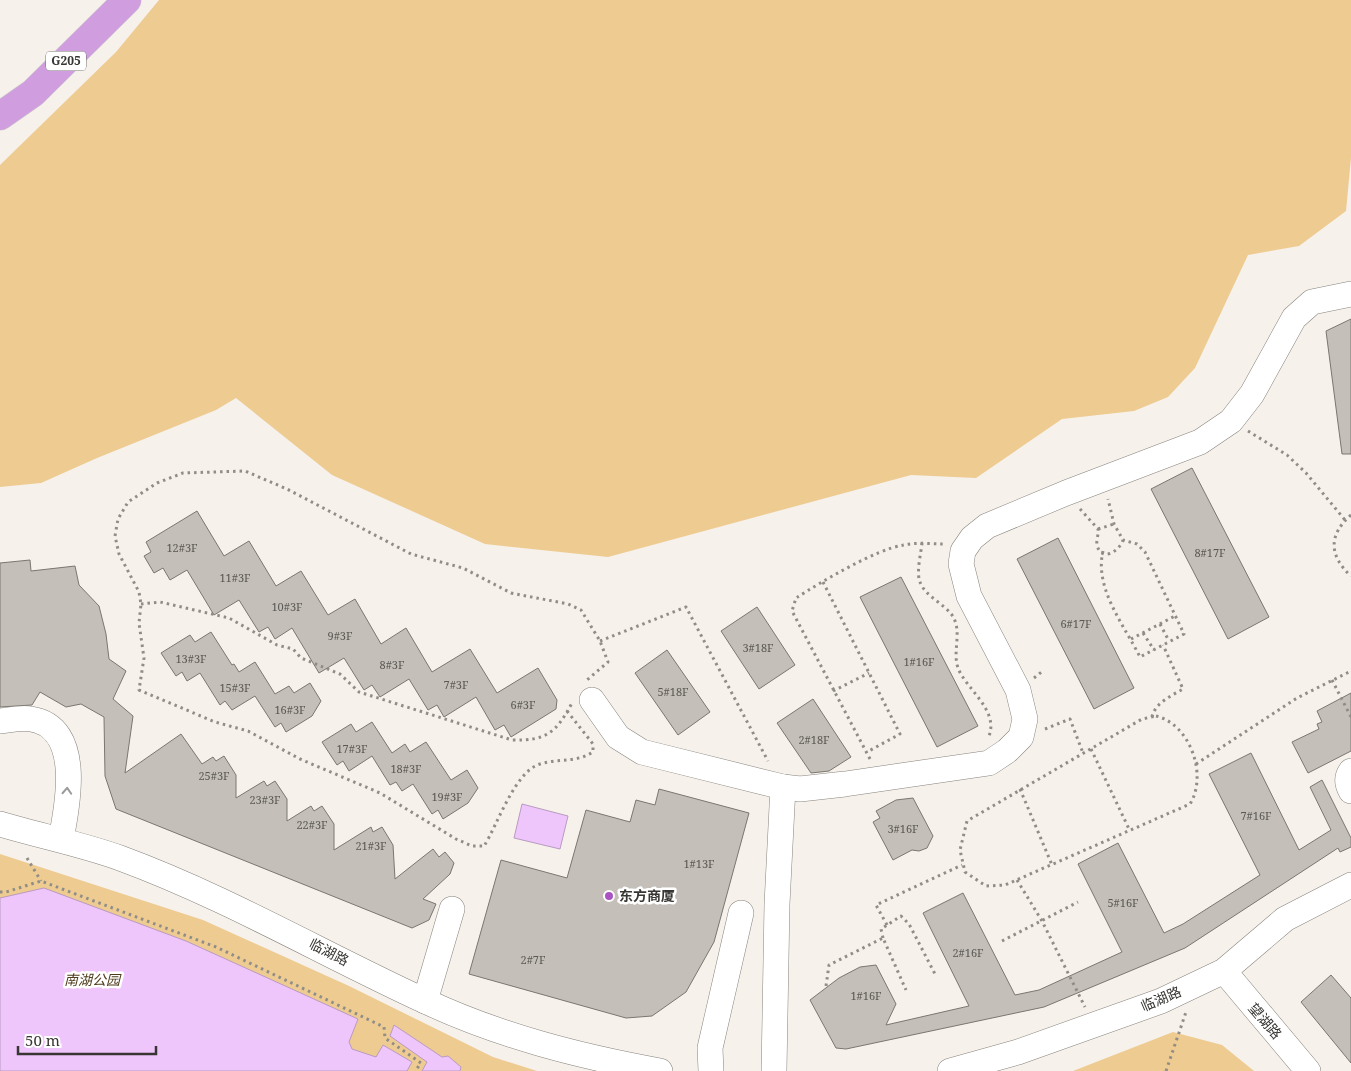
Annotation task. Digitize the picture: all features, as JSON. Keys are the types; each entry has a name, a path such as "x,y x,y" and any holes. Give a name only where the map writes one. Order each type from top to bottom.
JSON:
{"highway":[{"name":"G205","path":"0,116 33,93 127,0"}],"street":[{"path":"583,693 618,737 642,752 783,787 800,789 989,763 1008,751 1021,737 1025,719 1018,690 970,596 961,564 963,551 972,538 987,526 1103,478 1200,442 1230,420 1252,394 1294,318 1312,302 1351,294"},
{"path":"0,721 31,719 47,724 63,744 68,759 68,776 66,815 61,839"},
{"path":"1351,771 1348,775 1348,784 1351,791"},
{"path":"774,1071 777,904 783,787"},
{"name":"临湖路","path":"0,824 61,839 121,858 301,938 425,1001 537,1044 592,1059 660,1071"},
{"name":"临湖路","path":"950,1071 1018,1052 1161,1001 1224,971 1285,919 1351,886"},
{"path":"425,1001 452,909"},
{"path":"711,1071 710,1048 741,913"},
{"name":"望湖路","path":"1224,971 1308,1071"}],"path":[{"path":"1230,420 1287,456 1306,473 1345,520"},
{"path":"141,604 160,602 229,618 277,645 293,649 301,658 340,674 359,692 512,740 532,741 548,735 567,711 608,662 600,641 581,610 568,604 511,593 463,568 411,554 287,489 245,471 183,472 156,483 128,502 118,519 116,536 126,568 139,592 141,604 139,622 144,658 139,690 215,722 248,731 300,759 380,793 456,839 472,846 484,846 510,797 524,776 539,764 582,759 593,752 593,744 567,711"},
{"path":"1102,552 1100,564 1103,585 1140,657 1184,634 1145,552 1137,544 1123,540 1114,524 1103,478"},
{"path":"1066,493 1098,529 1097,545 1102,552 1108,554 1115,553 1120,548 1123,540"},
{"path":"1351,514 1336,534 1334,547 1338,563 1351,576"},
{"path":"1098,529 1114,524"},
{"path":"922,543 919,581 925,590 951,615 956,625 958,667 984,706 990,733 987,740"},
{"path":"881,779 792,611 796,598 823,582 891,549 904,545 922,543 967,546"},
{"path":"823,582 900,734 867,752"},
{"path":"600,641 686,607 783,787"},
{"path":"1131,639 1175,616"},
{"path":"1160,624 1169,641"},
{"path":"1143,633 1154,650"},
{"path":"1152,717 1153,710 1183,689 1163,645"},
{"path":"1035,686 1034,678 1044,670"},
{"path":"1196,764 1298,698 1351,671"},
{"path":"833,691 869,673"},
{"path":"1332,680 1351,717"},
{"path":"1152,717 1167,719 1180,729 1196,764 1196,794 1190,804 1004,885 986,886 964,872 962,865 962,836 967,821 1090,749 1142,719 1152,717"},
{"path":"1042,721 1044,729 1070,719 1083,754"},
{"path":"1090,749 1130,831"},
{"path":"1020,789 1052,865"},
{"path":"27,858 41,881 216,947 384,1027 385,1038 421,1062 415,1071"},
{"path":"888,925 876,905 962,865"},
{"path":"1017,880 1042,921 1085,1008"},
{"path":"0,892 6,892 41,881"},
{"path":"1002,941 1078,902"},
{"path":"906,990 883,938 881,929 901,916 910,924 935,974"},
{"path":"826,986 829,965 883,938"},
{"path":"1166,1071 1186,1012"}],"green space":[{"path":"159,0 1351,0 1351,158 1346,211 1299,246 1248,255 1195,368 1168,397 1134,411 1062,419 976,478 911,475 608,557 485,544 332,475 236,398 216,410 97,458 41,483 0,487 0,165 116,52"},
{"name":"南湖公园","path":"0,854 203,920 349,986 493,1057 537,1071 0,1071"},
{"path":"1173,1032 1222,1045 1254,1071 1073,1071"}],"shaded area":[{"path":"522,804 568,816 560,849 514,838"},
{"name":"南湖公园","path":"44,888 186,941 358,1019 349,1042 352,1049 376,1057 383,1045 412,1062 407,1071 0,1071 0,898"},
{"path":"394,1025 442,1057 448,1056 461,1067 460,1071 422,1071 427,1062 390,1036"}],"building":[{"path":"1351,319 1351,454 1342,454 1326,331"},
{"path":"1192,468 1269,617 1228,639 1151,489"},
{"path":"197,511 224,556 249,541 276,586 301,571 328,615 355,599 381,644 406,628 432,672 470,649 497,693 538,668 557,700 556,709 511,737 504,725 495,730 476,697 444,717 437,705 428,710 409,679 380,697 372,685 364,690 344,658 319,673 292,628 275,639 268,627 259,632 239,600 214,615 187,570 170,580 163,568 154,573 144,556 151,552 146,542"},
{"path":"1058,538 1134,688 1094,709 1017,559"},
{"path":"30,560 31,571 75,566 79,585 99,606 106,634 109,659 126,671 113,699 133,716 125,773 181,734 202,764 213,757 216,761 224,756 236,775 236,798 264,781 267,786 275,781 287,799 287,821 311,806 314,811 322,806 334,824 334,850 371,827 373,832 382,827 393,845 395,879 433,849 439,857 445,852 454,863 450,874 423,899 436,904 429,920 412,928 116,809 105,776 104,717 81,704 66,707 40,692 32,705 0,707 0,563"},
{"path":"901,577 978,726 937,747 860,597"},
{"path":"757,607 795,665 759,689 721,631"},
{"path":"211,632 232,665 234,664 239,672 255,662 275,694 289,686 294,693 310,683 321,701 312,716 286,732 281,723 275,727 255,696 232,710 225,701 220,705 200,673 187,681 182,672 176,676 161,653 190,635 195,642"},
{"path":"667,650 710,712 678,735 635,673"},
{"path":"1351,693 1351,751 1308,773 1292,742 1319,729 1317,724 1322,722 1317,711"},
{"path":"813,699 851,757 829,771 811,773 777,723"},
{"path":"372,722 392,753 405,744 410,752 426,742 451,780 467,770 478,788 468,803 443,819 438,810 432,814 413,784 402,791 396,782 390,785 372,756 349,771 343,761 337,765 322,742 351,724 356,732"},
{"path":"1251,753 1299,850 1331,830 1310,787 1322,780 1351,838 1351,847 1340,852 1338,848 1185,948 1044,1007 846,1049 836,1048 810,1000 839,978 860,967 876,965 896,1004 886,1025 969,1006 923,913 963,893 1015,995 1039,990 1122,952 1078,864 1118,843 1164,933 1183,924 1260,875 1209,774"},
{"name":"东方商厦","path":"659,789 749,813 714,942 686,992 652,1016 626,1018 469,974 501,860 567,878 586,810 630,822 636,800 655,805"},
{"path":"913,798 933,836 927,848 919,851 912,850 893,860 873,822 880,818 876,811 896,800"},
{"path":"1331,975 1351,998 1351,1063 1301,1002"}],"place":[{"name":"东方商厦","path":"609,896"}]}
